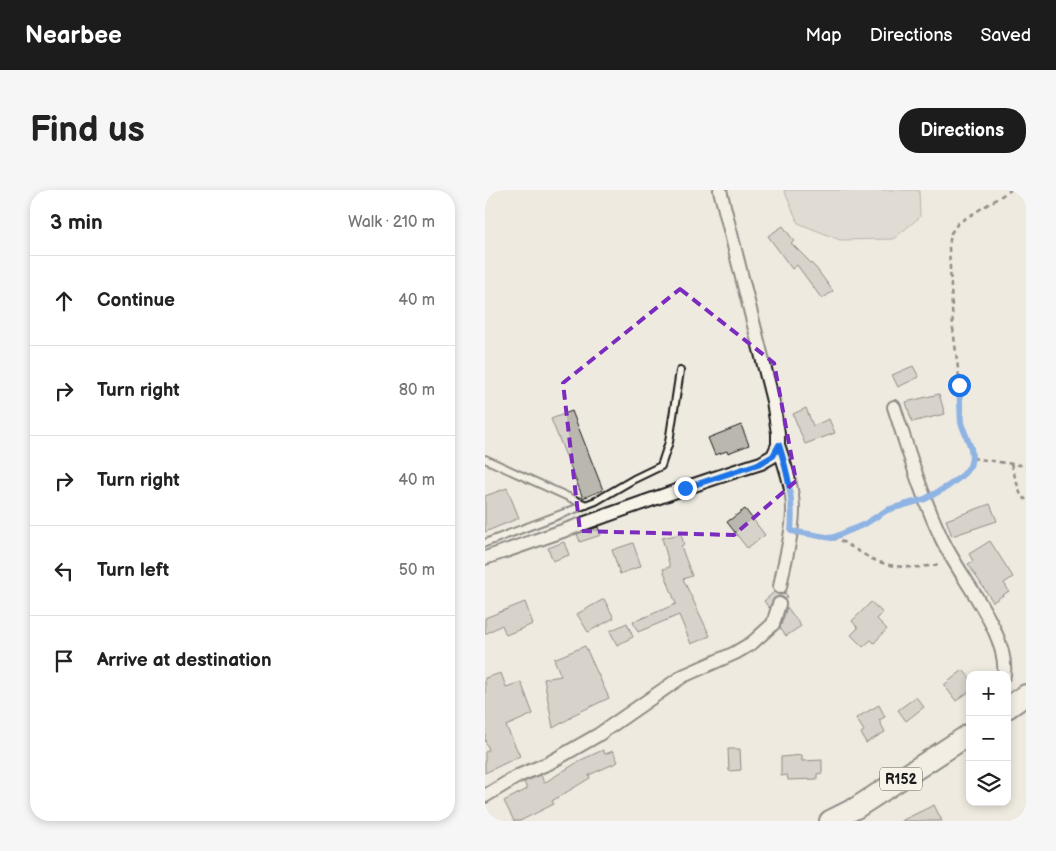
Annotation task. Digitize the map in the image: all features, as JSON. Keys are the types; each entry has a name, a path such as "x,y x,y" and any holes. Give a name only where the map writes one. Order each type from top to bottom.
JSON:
{"main road":[{"path":"1011,705 1026,695"},
{"name":"R152","path":"830,821 859,814 966,737"}],"street":[{"path":"720,190 773,401 779,445 787,469 791,491 793,510 791,531 780,587"},
{"path":"894,406 925,499 940,536 953,562 995,630 1004,671"},
{"path":"485,558 549,537 622,509 761,463 773,456 779,445"},
{"path":"485,796 518,776 549,763 598,735 683,676 735,653 752,643 773,624 779,604"}],"lane":[{"path":"485,543 586,505 661,466 669,442 680,371"},
{"path":"485,459 586,505"}],"path":[{"path":"832,538 865,524 887,510 925,499 947,487 963,475 970,466 972,458 971,448 961,423 953,328 949,247 951,233 958,224 1011,190"},
{"path":"972,458 1026,466"},
{"path":"1011,464 1021,493 1026,500"},
{"path":"791,531 832,538 872,559 889,565 913,567 934,566 953,562"}],"highlighted area":[{"path":"680,289 774,363 796,481 734,535 580,531 563,383"}],"shaded area":[{"path":"784,190 919,190 920,217 893,239 840,240 798,223"}],"building":[{"path":"783,226 794,241 791,243 816,268 833,291 822,299 797,265 792,269 768,236"},
{"path":"913,366 919,377 898,387 892,375"},
{"path":"939,394 945,414 912,422 906,402"},
{"path":"806,408 813,426 829,419 835,433 805,444 793,414"},
{"path":"572,411 603,490 583,498 551,419"},
{"path":"741,425 749,445 728,453 727,451 715,455 708,438"},
{"path":"507,488 519,518 485,532 485,496"},
{"path":"990,504 997,521 952,536 946,520"},
{"path":"745,509 765,535 747,548 727,522"},
{"path":"598,527 601,535 580,542 577,534"},
{"path":"681,534 684,545 681,546 692,576 683,579 710,636 691,644 679,615 638,632 633,622 676,604 663,569 670,567 662,538"},
{"path":"990,541 1013,577 1004,583 1009,591 993,602 968,564 973,561 969,554"},
{"path":"564,542 569,555 553,561 548,548"},
{"path":"633,543 641,566 620,574 612,550"},
{"path":"774,592 779,595 785,593 788,596 785,599 781,596 774,598 769,608 764,601"},
{"path":"604,599 614,618 588,632 577,614"},
{"path":"525,602 533,624 506,635 502,625 485,634 485,618"},
{"path":"871,602 883,613 877,619 887,629 874,643 871,640 863,647 851,635 858,628 852,621"},
{"path":"787,607 801,626 786,636 780,628"},
{"path":"627,623 633,637 617,645 610,631"},
{"path":"585,646 609,698 571,716 553,728 544,679 561,676 554,659"},
{"path":"963,670 966,673 966,694 956,701 944,685"},
{"path":"501,673 506,687 521,682 533,714 506,726 520,756 485,773 485,752 489,750 485,740 485,678"},
{"path":"916,697 924,707 906,721 898,710"},
{"path":"879,705 885,717 879,720 885,732 866,743 861,733 864,731 856,718"},
{"path":"728,749 740,749 741,770 729,771"},
{"path":"603,750 605,754 613,751 618,762 589,775 590,778 552,801 554,804 520,821 514,821 504,801 527,789 524,782 541,775 544,783 581,760"},
{"path":"802,755 802,761 822,760 822,773 817,774 817,779 788,780 787,775 781,776 781,757"},
{"path":"934,805 942,821 901,821"}],"route":[{"path":"685,488 761,463 773,456 779,445 787,469 791,491 793,510 791,531 832,538 865,524 887,510 925,499 947,487 963,475 970,466 972,458 971,448 965,438 961,423 959,385"}]}
